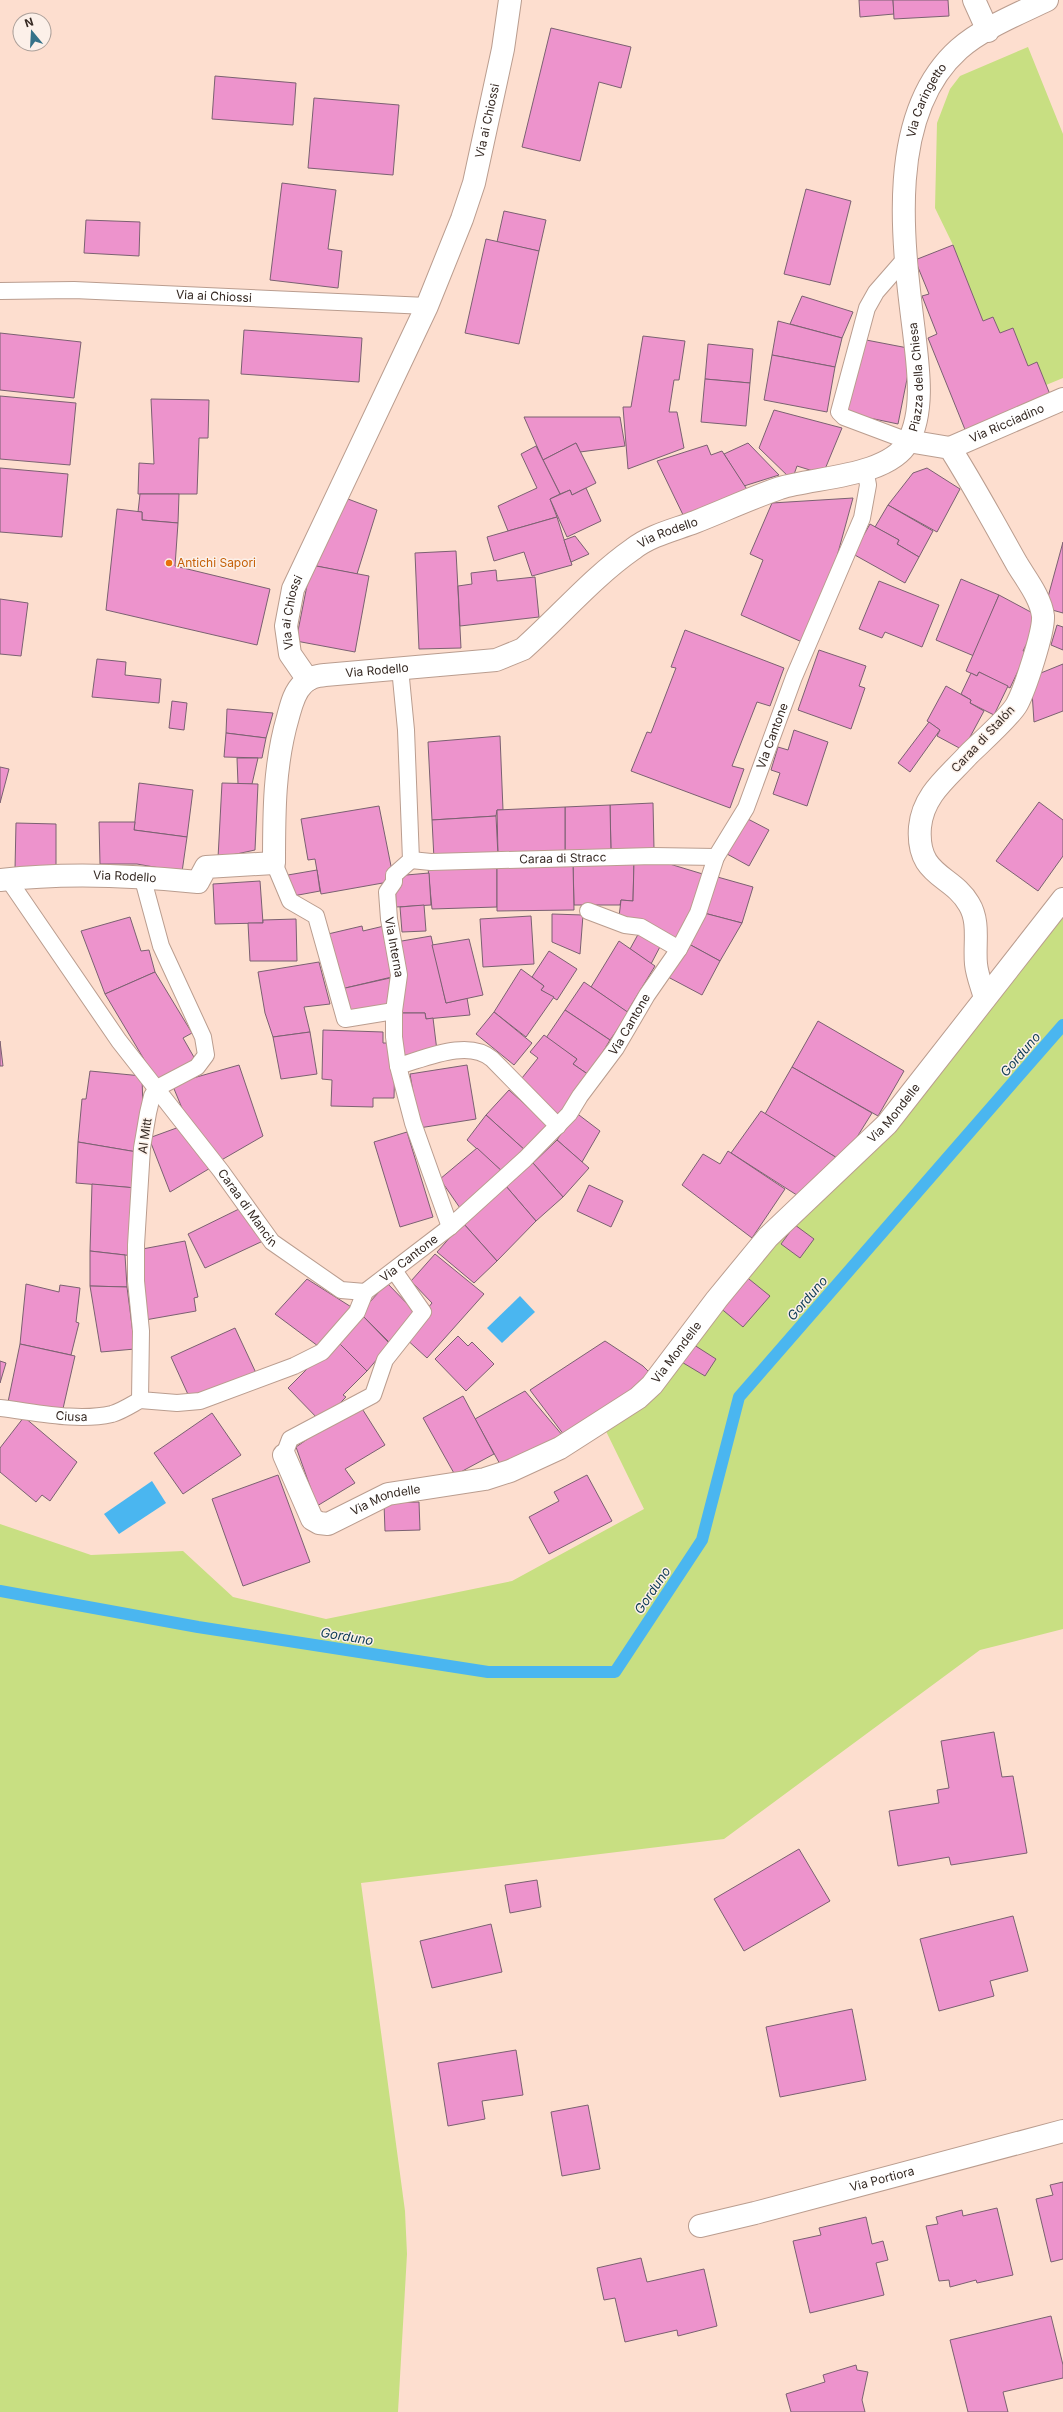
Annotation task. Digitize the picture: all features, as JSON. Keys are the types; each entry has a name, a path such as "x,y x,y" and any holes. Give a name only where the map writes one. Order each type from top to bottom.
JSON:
{"street":[{"name":"Via ai Chiossi","path":"308,680 290,654 286,626 293,589 427,306 474,183 504,48 510,0"},
{"path":"974,0 988,31"},
{"name":"Via Caringetto","path":"904,260 902,201 905,166 917,118 929,86 942,66 960,48 988,31 1047,0"},
{"name":"Piazza della Chiesa","path":"865,469 896,455 908,441 916,414 916,352 904,260"},
{"name":"Via Ricciadino","path":"950,448 1063,399"},
{"path":"908,441 950,448"},
{"name":"Caraa di Stalón","path":"950,448 1028,582 1041,608 1043,621 1016,705 942,782 927,800 922,810 920,830 922,850 929,865 938,876 961,893 970,905 974,918 976,965 985,998"},
{"name":"Via Rodello","path":"308,680 315,676 496,660 513,655 542,632 616,562 641,544 761,494 790,485 865,469"},
{"path":"274,863 274,789 279,746 291,706 298,689 308,680"},
{"name":"Via Rodello","path":"4,880 41,875 142,876 198,882 206,867 274,863"},
{"name":"Via Mondelle","path":"284,1455 312,1519 319,1523 328,1524 388,1494 485,1479 510,1471 560,1448 638,1398 652,1385 717,1299 768,1237 887,1124 1063,899"},
{"name":"Via Portiora","path":"700,2226 755,2213 1063,2131"}],"lane":[{"path":"904,260 876,292 867,308 839,412 844,417 908,441"},
{"name":"Via ai Chiossi","path":"0,291 74,290 427,306"},
{"name":"Via Cantone","path":"365,1292 395,1272 450,1227 570,1114 580,1096 616,1048 647,995 679,948 698,913 716,857 746,808 794,677 862,518 868,485 865,469"},
{"path":"400,668 406,730 411,860"},
{"name":"Caraa di Stracc","path":"411,860 431,862 653,856 716,857"},
{"name":"Via Interna","path":"411,860 394,875 394,882 387,892 389,919 399,975 394,1011 394,1037 398,1066 413,1123 450,1227"},
{"path":"274,863 290,901 316,916 345,1019 394,1011"},
{"path":"142,876 161,946 203,1038 206,1055 197,1067 157,1088"},
{"name":"Caraa di Mancin","path":"4,880 119,1041 157,1088 272,1242 341,1290 365,1292"},
{"path":"588,911 625,925 641,927 679,948"},
{"path":"398,1066 451,1052 479,1051 492,1059 558,1126"},
{"name":"Al Mitt","path":"140,1400 140,1331 136,1281 139,1189 148,1113 152,1096 157,1088"},
{"name":"Via Mondelle","path":"284,1455 290,1439 373,1395 385,1360 422,1312 395,1272"},
{"path":"140,1400 177,1403 200,1401 294,1366 322,1352 357,1312 365,1292"},
{"name":"Ciusa","path":"0,1408 67,1416 99,1415 126,1409 140,1400"}],"green space":[{"path":"1028,47 1063,134 1063,378 1046,385 1037,362 1028,366 1013,328 1000,333 993,317 983,321 953,245 935,208 937,123 950,89 960,76"},
{"path":"1063,912 1063,1629 980,1650 724,1839 361,1883 405,2211 407,2254 398,2412 0,2412 0,1524 91,1555 183,1551 233,1597 326,1619 512,1581 644,1509 602,1423 672,1356 887,1124"}],"water":[{"path":"520,1296 535,1312 502,1343 487,1328"},
{"path":"152,1481 166,1503 119,1534 104,1514"}],"building":[{"path":"859,0 893,0 894,14 860,17"},
{"path":"893,0 948,0 949,16 894,19"},
{"path":"551,28 631,47 621,88 599,82 580,161 522,147"},
{"path":"215,76 296,83 293,125 212,119"},
{"path":"314,98 399,105 393,175 308,168"},
{"path":"282,183 336,190 328,249 342,251 338,288 270,280"},
{"path":"806,189 851,201 830,285 784,274"},
{"path":"504,211 546,220 539,251 497,242"},
{"path":"86,220 140,222 139,256 84,253"},
{"path":"486,239 539,251 519,344 465,333"},
{"path":"953,245 983,321 993,317 1000,333 1013,328 1028,366 1037,362 1051,397 966,432 928,338 937,334 922,296 929,294 915,260"},
{"path":"802,296 853,312 842,338 790,324"},
{"path":"778,321 842,338 835,367 772,355"},
{"path":"244,330 362,338 359,382 241,374"},
{"path":"0,333 81,342 74,398 0,390"},
{"path":"643,336 685,341 679,380 674,380 669,412 677,412 684,448 628,469 623,407 631,407"},
{"path":"861,339 913,349 898,424 846,413"},
{"path":"708,344 753,349 750,383 705,379"},
{"path":"772,355 835,367 827,412 764,400"},
{"path":"705,379 750,383 746,426 701,422"},
{"path":"0,396 76,403 70,465 0,459"},
{"path":"151,399 209,400 208,438 199,438 197,494 138,494 139,463 154,464"},
{"path":"774,410 842,428 823,474 797,466 792,480 759,448"},
{"path":"524,417 620,417 625,446 580,452 576,443 543,460"},
{"path":"576,443 596,483 572,495 570,490 560,494 543,460"},
{"path":"748,443 779,475 744,486 724,454"},
{"path":"707,445 711,455 722,451 750,494 686,521 657,461"},
{"path":"536,446 560,494 550,499 557,517 508,531 498,506 537,488 521,454"},
{"path":"0,468 68,474 62,537 0,532"},
{"path":"927,468 960,489 937,532 888,505 913,473"},
{"path":"586,488 601,521 567,537 550,499 570,490 572,495"},
{"path":"140,494 179,494 178,523 142,520 142,512 138,512"},
{"path":"853,498 833,571 802,642 741,615 763,560 750,554 772,503"},
{"path":"348,499 377,510 357,574 311,565"},
{"path":"888,505 933,531 919,557 897,544 899,540 875,527"},
{"path":"117,509 142,512 142,520 178,523 175,566 270,589 257,645 106,610"},
{"path":"557,517 572,565 532,576 524,552 494,561 487,537"},
{"path":"870,524 899,540 897,544 919,557 905,583 853,554"},
{"path":"575,536 589,554 571,562 564,540"},
{"path":"1063,542 1063,613 1045,608"},
{"path":"456,551 461,648 419,649 415,553"},
{"path":"311,565 369,576 355,652 296,641"},
{"path":"496,570 497,581 535,577 539,617 460,626 458,586 472,584 471,573"},
{"path":"961,579 999,595 974,656 936,640"},
{"path":"879,581 939,605 922,647 885,632 882,638 859,629"},
{"path":"999,595 1040,617 1023,651 1027,652 1010,688 979,672 977,676 966,671"},
{"path":"0,599 28,603 21,656 0,654"},
{"path":"1057,625 1063,627 1063,650 1051,645"},
{"path":"685,630 784,668 770,706 757,702 732,766 744,769 730,808 631,771 647,732 651,733 676,668 671,667"},
{"path":"819,650 866,666 859,686 865,688 851,729 798,710"},
{"path":"97,659 126,662 125,675 161,679 159,703 92,697"},
{"path":"1063,664 1063,711 1034,722 1031,677"},
{"path":"979,672 1008,686 994,715 970,703 971,700 961,694 971,673 977,676"},
{"path":"946,686 971,700 970,703 984,711 963,750 937,736 940,730 927,721"},
{"path":"172,701 187,703 184,730 169,728"},
{"path":"227,709 273,713 266,738 226,733"},
{"path":"929,722 940,730 910,772 898,763"},
{"path":"794,730 828,742 807,806 773,794 780,773 771,770 778,747 788,750"},
{"path":"226,733 266,738 262,758 224,757"},
{"path":"500,736 503,810 497,810 496,816 432,820 428,742"},
{"path":"237,758 258,758 252,784 238,784"},
{"path":"0,767 9,769 0,803"},
{"path":"139,783 193,790 187,837 134,830"},
{"path":"222,783 258,784 255,850 218,858"},
{"path":"1039,802 1063,820 1063,856 1038,891 996,861"},
{"path":"653,803 654,849 611,853 610,805"},
{"path":"610,805 611,853 565,854 565,807"},
{"path":"379,806 394,881 321,894 315,859 308,860 301,819"},
{"path":"565,807 565,854 498,856 497,810"},
{"path":"496,816 498,856 434,859 432,820"},
{"path":"746,818 769,830 749,866 727,854"},
{"path":"99,822 135,822 134,830 187,837 182,872 137,864 100,864"},
{"path":"16,823 56,824 56,868 15,869"},
{"path":"573,861 634,861 633,901 621,900 620,905 574,905"},
{"path":"634,861 663,862 706,875 679,942 619,917 621,900 633,901"},
{"path":"497,862 497,907 432,909 428,868"},
{"path":"497,862 573,863 574,910 497,911"},
{"path":"317,870 320,891 293,896 282,876"},
{"path":"429,873 431,905 396,907 395,876"},
{"path":"714,876 753,887 742,923 704,913"},
{"path":"260,881 263,923 215,924 213,884"},
{"path":"424,905 426,931 402,932 400,907"},
{"path":"704,913 742,923 720,961 687,943"},
{"path":"552,914 583,915 580,954 552,942"},
{"path":"531,916 534,964 483,967 480,919"},
{"path":"130,917 141,951 149,950 155,972 105,994 81,931"},
{"path":"296,919 297,961 250,961 248,923 263,923 263,920"},
{"path":"362,926 363,931 384,926 396,976 341,989 328,934"},
{"path":"641,929 663,941 651,964 630,949"},
{"path":"431,936 446,1003 467,998 470,1015 426,1019 425,1013 398,1013 396,942"},
{"path":"469,939 483,995 446,1003 432,945"},
{"path":"619,941 655,966 627,1012 591,987"},
{"path":"687,943 720,961 702,995 668,977"},
{"path":"549,951 577,969 557,1000 541,990 544,986 532,977"},
{"path":"319,962 330,1004 304,1007 310,1032 273,1037 265,1013 258,972"},
{"path":"521,969 544,986 541,990 554,997 526,1037 494,1012"},
{"path":"155,972 192,1033 183,1038 195,1059 157,1081 105,994"},
{"path":"390,978 393,1008 349,1017 341,989"},
{"path":"584,982 629,1013 610,1040 565,1010"},
{"path":"565,1010 610,1040 589,1075 573,1064 577,1059 546,1038"},
{"path":"494,1012 532,1043 514,1065 476,1034"},
{"path":"398,1013 425,1013 426,1019 433,1018 437,1051 399,1056"},
{"path":"818,1021 904,1071 878,1116 792,1067"},
{"path":"323,1030 383,1032 383,1043 391,1043 395,1058 394,1098 373,1098 373,1107 331,1106 332,1080 322,1079"},
{"path":"310,1032 317,1074 281,1079 273,1037"},
{"path":"544,1035 577,1059 573,1064 589,1075 562,1117 518,1083 538,1058 530,1052"},
{"path":"0,1041 3,1066 0,1066"},
{"path":"239,1065 263,1136 218,1162 189,1125 172,1084"},
{"path":"467,1065 476,1119 419,1128 410,1074"},
{"path":"792,1067 872,1113 842,1161 765,1114"},
{"path":"90,1071 142,1076 143,1110 137,1152 78,1142 82,1099 86,1099"},
{"path":"509,1090 550,1127 527,1152 486,1115"},
{"path":"761,1111 842,1161 803,1199 731,1153"},
{"path":"575,1112 600,1131 582,1162 557,1140"},
{"path":"486,1115 527,1152 505,1174 467,1140"},
{"path":"182,1126 212,1167 170,1192 149,1138"},
{"path":"407,1132 433,1217 400,1227 374,1142"},
{"path":"557,1140 589,1168 563,1197 533,1163"},
{"path":"78,1142 137,1152 136,1188 76,1183"},
{"path":"477,1148 505,1174 460,1208 440,1179"},
{"path":"728,1151 785,1189 752,1238 682,1185 703,1154 720,1164"},
{"path":"533,1163 563,1197 536,1221 505,1185"},
{"path":"92,1184 136,1188 134,1256 90,1251"},
{"path":"505,1185 536,1221 497,1261 463,1223"},
{"path":"589,1185 623,1201 611,1227 577,1211"},
{"path":"241,1208 263,1241 205,1268 188,1234"},
{"path":"463,1223 497,1261 474,1283 437,1252"},
{"path":"795,1225 814,1239 800,1258 781,1244"},
{"path":"185,1241 198,1297 194,1298 196,1311 145,1320 137,1250"},
{"path":"90,1251 125,1255 127,1287 90,1286"},
{"path":"435,1254 484,1294 427,1358 404,1337 432,1303 411,1281"},
{"path":"744,1275 770,1296 743,1327 718,1306"},
{"path":"307,1279 356,1310 322,1349 275,1314"},
{"path":"387,1283 418,1315 394,1347 360,1313"},
{"path":"26,1284 59,1292 60,1285 80,1288 76,1322 79,1323 71,1355 20,1344"},
{"path":"90,1286 127,1287 135,1349 101,1352"},
{"path":"360,1313 390,1344 367,1371 336,1340"},
{"path":"235,1328 256,1373 191,1401 171,1357"},
{"path":"458,1336 468,1346 472,1342 494,1364 466,1391 435,1359"},
{"path":"336,1340 367,1371 343,1395 346,1397 321,1422 288,1388"},
{"path":"605,1341 643,1366 653,1376 564,1435 530,1390"},
{"path":"691,1343 716,1359 705,1376 680,1361"},
{"path":"20,1344 75,1356 62,1413 8,1402"},
{"path":"0,1361 6,1363 0,1383"},
{"path":"525,1391 563,1436 501,1466 475,1419"},
{"path":"463,1396 494,1454 455,1475 423,1418"},
{"path":"361,1407 385,1445 345,1469 355,1483 317,1506 296,1447 341,1416"},
{"path":"212,1413 241,1455 183,1494 154,1453"},
{"path":"24,1417 77,1462 50,1501 42,1495 36,1502 0,1472 0,1448"},
{"path":"278,1475 310,1562 243,1586 212,1499"},
{"path":"587,1475 612,1521 549,1554 529,1517 559,1501 554,1492"},
{"path":"419,1502 420,1530 385,1531 384,1503"},
{"path":"994,1732 1002,1777 1013,1776 1027,1853 951,1865 949,1857 898,1866 889,1811 939,1803 937,1790 949,1788 941,1741"},
{"path":"799,1849 830,1901 744,1951 714,1899"},
{"path":"537,1880 541,1907 510,1913 505,1885"},
{"path":"1013,1916 1028,1971 990,1981 994,1996 939,2011 920,1939"},
{"path":"491,1924 502,1972 432,1988 420,1941"},
{"path":"852,2009 866,2080 780,2097 766,2027"},
{"path":"516,2050 523,2095 482,2101 485,2119 448,2126 438,2063"},
{"path":"588,2105 600,2169 562,2176 551,2112"},
{"path":"1063,2182 1063,2259 1051,2262 1036,2199 1053,2195 1050,2185"},
{"path":"997,2208 1013,2275 977,2283 976,2280 950,2287 949,2280 939,2281 926,2226 938,2224 936,2217 962,2210 963,2216"},
{"path":"866,2217 872,2244 883,2241 888,2260 876,2263 884,2295 810,2313 793,2241 821,2235 819,2228"},
{"path":"641,2258 647,2282 704,2269 717,2326 678,2336 677,2330 625,2342 615,2298 604,2300 597,2268"},
{"path":"1051,2316 1063,2365 1063,2378 1003,2392 1008,2412 968,2412 950,2340"},
{"path":"856,2365 857,2370 868,2372 862,2400 865,2412 791,2412 786,2394 825,2382 823,2375"}],"waterway":[{"name":"Gorduno","path":"0,1591 198,1627 488,1672 615,1672 702,1540 739,1397 1063,1025"}],"place":[{"name":"Antichi Sapori","path":"169,563"}]}
